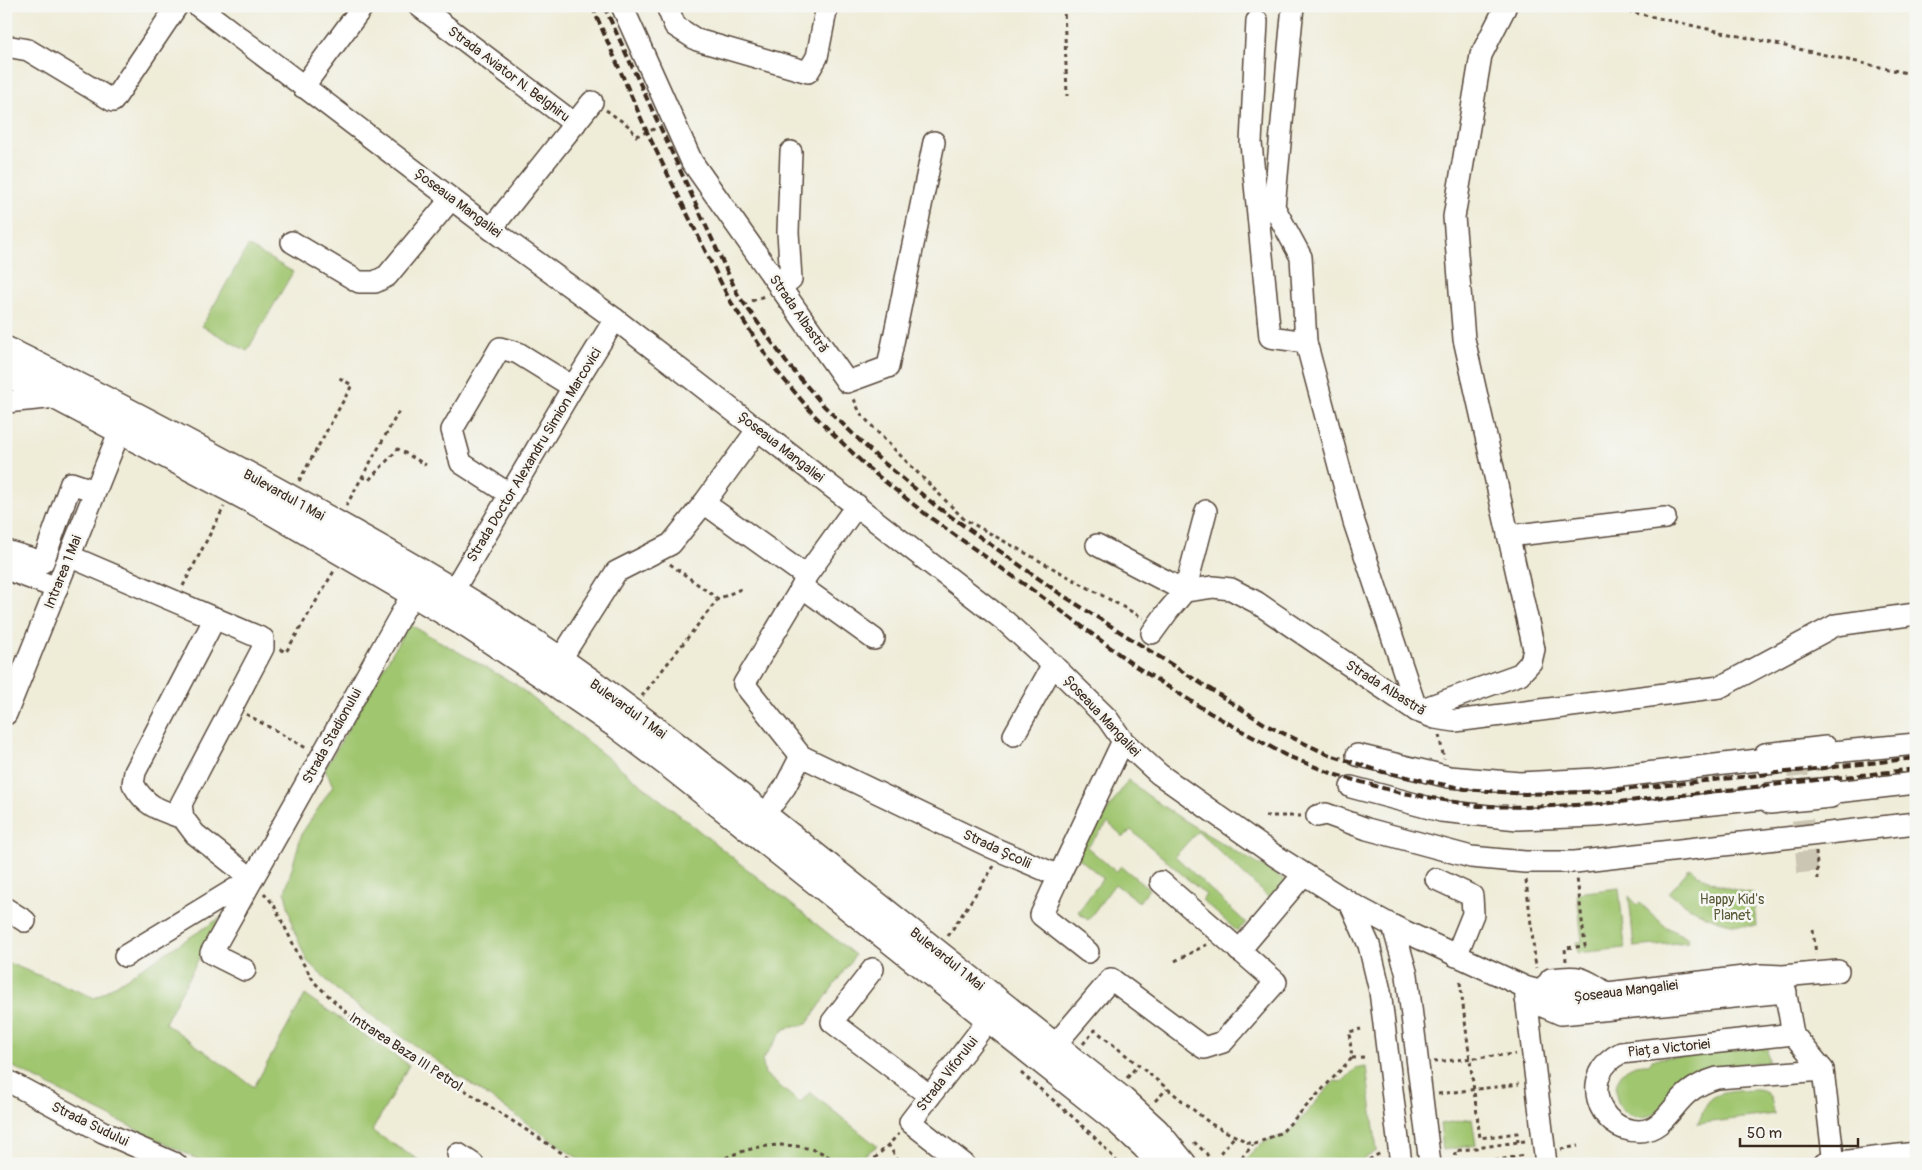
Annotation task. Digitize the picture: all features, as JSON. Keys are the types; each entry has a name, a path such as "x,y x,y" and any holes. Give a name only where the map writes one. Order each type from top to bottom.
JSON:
{"main road":[{"name":"Bulevardul 1 Mai","path":"6,350 201,450 353,533 453,591 560,660 691,757 1055,1045 1137,1113 1183,1164"},
{"name":"Bulevardul 1 Mai","path":"6,373 57,397 270,510 512,654 626,732 1119,1122 1139,1140 1160,1164"}],"street":[{"path":"6,46 28,50 113,101 177,6"},
{"name":"Șoseaua Mangaliei","path":"198,6 451,199 615,319 1006,622 1054,665 1107,718 1123,741 1159,774 1212,813 1350,903 1456,956 1532,988 1565,998 1761,975 1784,984"},
{"path":"303,87 363,6"},
{"name":"Strada Aviator N. Belghiru","path":"419,6 575,124"},
{"name":"Strada Albastră","path":"622,6 692,162 847,382"},
{"path":"667,6 675,26 697,40 808,72 817,56 827,6"},
{"path":"1294,6 1274,207 1301,257 1306,342 1354,522 1426,714 1520,674 1531,662 1534,649 1464,339 1454,217 1481,55 1506,8"},
{"path":"1256,22 1251,143 1270,337 1306,342"},
{"path":"491,229 592,102"},
{"path":"847,382 888,367 934,142"},
{"path":"780,288 791,279 788,232 791,152"},
{"path":"292,242 359,282 375,282 387,276 451,199"},
{"name":"Strada Doctor Alexandru Simion Marcovici","path":"453,591 615,319"},
{"path":"510,494 461,463 452,430 456,421 500,348 518,353 573,387"},
{"path":"6,402 57,397"},
{"path":"560,660 616,572 670,544 758,429"},
{"name":"Intrarea 1 Mai","path":"6,714 120,430"},
{"path":"6,551 43,562 71,483 95,491"},
{"path":"704,502 874,639"},
{"path":"804,582 857,505"},
{"path":"1155,629 1185,591 1206,511"},
{"path":"1508,536 1665,518"},
{"path":"1097,545 1185,591"},
{"path":"69,556 263,639 263,648 182,804 184,818 195,834 252,879 125,956"},
{"path":"6,569 57,588"},
{"name":"Strada Școlii","path":"804,582 744,684 801,756 1059,876"},
{"name":"Strada Albastră","path":"1185,591 1213,587 1231,589 1256,602 1426,714 1455,721 1720,687 1836,625 1916,614"},
{"name":"Strada Stadionului","path":"245,970 211,953 412,593"},
{"path":"184,818 155,809 140,796 133,784 136,772 215,618"},
{"path":"1014,735 1054,665"},
{"path":"1088,952 1041,915 1123,741"},
{"path":"1357,756 1447,776 1520,783 1595,779 1766,759 1766,764 1827,757 1825,753 1916,744"},
{"path":"780,794 801,756"},
{"path":"1351,787 1441,811 1518,819 1596,816 1770,798 1769,794 1831,788 1829,792 1916,783"},
{"path":"1317,816 1326,814 1471,857 1524,862 1575,862 1815,842 1916,824"},
{"path":"1239,951 1304,874"},
{"path":"1436,879 1472,896 1473,914 1456,956"},
{"path":"1055,1045 1111,979 1204,1048 1223,1042 1276,982 1161,882"},
{"path":"1350,903 1369,945 1380,991 1401,1164"},
{"path":"6,909 25,921"},
{"path":"1393,926 1414,947 1532,988 1560,1014 1784,984 1838,971"},
{"path":"1393,926 1406,975 1430,1164"},
{"path":"873,969 832,1022 930,1096"},
{"path":"1784,984 1794,1034 1823,1070 1830,1163 1916,1153"},
{"path":"1532,988 1552,1157"},
{"name":"Strada Viforului","path":"964,1164 910,1122 989,1019"},
{"name":"Piața Victoriei","path":"1794,1034 1621,1053 1608,1061 1598,1074 1597,1088 1602,1110 1610,1121 1619,1127 1637,1131 1648,1130 1663,1120 1690,1092 1708,1081 1717,1078 1823,1070"},
{"name":"Strada Sudului","path":"6,1080 103,1132 176,1164"}],"path":[{"path":"1064,6 1067,96"},
{"path":"1604,6 1916,75"},
{"path":"611,113 630,127 636,136 663,126"},
{"path":"297,484 352,385 336,376"},
{"path":"847,382 860,413 884,440 964,519 1155,629"},
{"path":"343,511 399,411"},
{"path":"362,477 370,480 398,449 426,465"},
{"path":"175,601 224,506"},
{"path":"654,553 718,600"},
{"path":"263,639 286,652 336,568"},
{"path":"640,698 718,600 740,589"},
{"path":"232,706 321,756"},
{"path":"1426,714 1447,776"},
{"path":"1265,816 1317,816"},
{"path":"1815,842 1818,879"},
{"path":"946,939 1004,852"},
{"path":"1524,862 1532,988"},
{"path":"1565,948 1585,946 1575,862"},
{"name":"Intrarea Baza III Petrol","path":"252,879 274,905 301,960 315,983 350,1016 579,1164"},
{"path":"1813,930 1816,954"},
{"path":"1175,961 1223,937"},
{"path":"1457,1164 1455,1151 1518,1142 1517,1134 1480,1138 1460,982"},
{"path":"1352,1058 1350,1032 1361,1029"},
{"path":"1083,1044 1095,1030 1211,1124 1253,1145"},
{"path":"1429,1062 1518,1053"},
{"path":"1236,1164 1253,1145 1282,1132 1352,1058 1364,1057"},
{"path":"1126,1079 1138,1065"},
{"path":"1433,1095 1522,1084"},
{"path":"1155,1101 1167,1089"},
{"path":"869,1164 910,1122"},
{"path":"1220,1153 1236,1135"},
{"path":"711,1164 738,1151 781,1144 820,1152 840,1164"},
{"path":"888,1144 900,1164"},
{"path":"1552,1157 1578,1146"},
{"path":"1362,1164 1382,1152"},
{"path":"1479,1164 1524,1155"}],"green space":[{"path":"248,246 293,272 247,351 202,326"},
{"path":"409,624 515,684 855,955 807,1024 784,1029 762,1060 765,1074 800,1103 810,1092 877,1146 859,1159 849,1155 827,1164 586,1164 342,995 307,961 293,928 285,892 302,833 333,786 325,769"},
{"path":"1128,780 1186,821 1289,882 1269,898 1198,831 1175,856 1246,923 1237,931 1202,900 1206,895 1131,830 1124,837 1108,823 1087,847 1116,872 1121,866 1149,889 1139,902 1115,884 1088,920 1078,912 1103,878 1075,855 1095,815 1102,819"},
{"name":"Happy Kid's Planet","path":"1690,868 1704,878 1719,885 1753,893 1756,926 1744,926 1720,921 1689,907 1669,893"},
{"path":"1619,888 1625,948 1578,953 1576,942 1582,942 1577,893"},
{"path":"1629,896 1637,905 1640,903 1665,926 1687,938 1688,942 1634,947"},
{"path":"220,918 165,1023 254,1087 305,995 409,1065 372,1131 425,1164 207,1164 6,1063 6,962 95,998"},
{"path":"1767,1046 1768,1062 1721,1066 1696,1072 1682,1083 1665,1105 1651,1115 1642,1117 1632,1116 1619,1105 1616,1096 1618,1080 1623,1072 1636,1065 1650,1064 1652,1059"},
{"path":"1366,1067 1377,1151 1355,1164 1241,1164 1263,1142 1288,1134 1334,1081 1342,1082 1355,1069"},
{"path":"1755,1090 1768,1094 1774,1114 1697,1124 1706,1104 1712,1098 1724,1093"},
{"path":"1472,1119 1476,1145 1443,1150 1440,1124"}],"tunnel":[{"path":"1796,756 1808,874"}],"railway":[{"path":"592,6 647,132 729,299 776,370 814,415 868,468 928,516 1052,604 1135,666 1210,713 1285,755 1336,775 1397,792 1479,806 1526,807 1601,804 1916,769"},
{"path":"604,6 738,295 786,362 824,406 878,458 936,506 1059,593 1268,726 1327,754 1383,772 1465,789 1525,794 1612,791 1916,758"}]}
